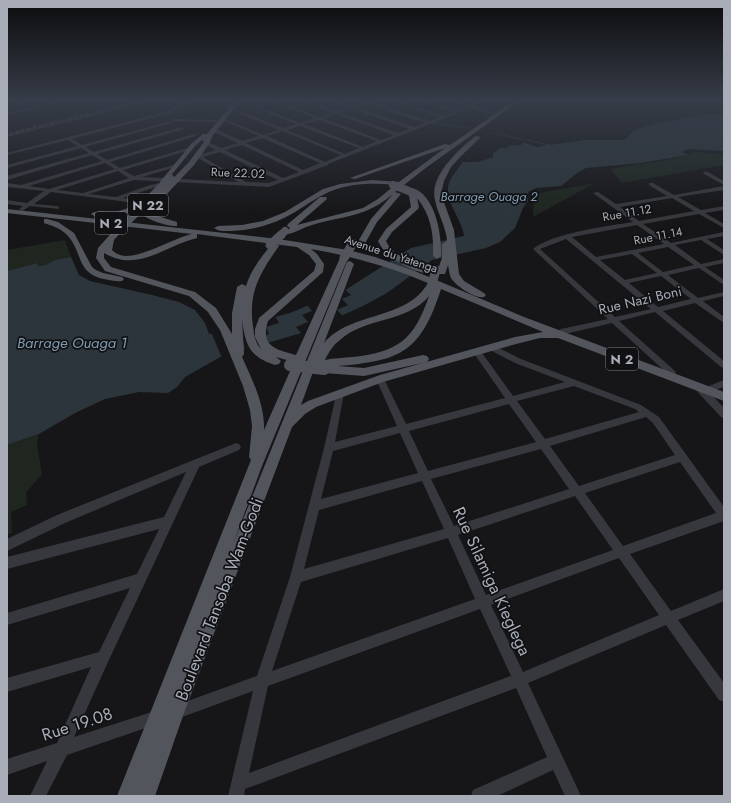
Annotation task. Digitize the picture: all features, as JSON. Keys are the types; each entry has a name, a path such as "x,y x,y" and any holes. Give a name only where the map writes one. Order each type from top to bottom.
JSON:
{"main road":[{"path":"281,218 316,191 395,164 462,137"},
{"path":"287,232 312,221 366,209 375,204 393,186 467,137"},
{"path":"356,244 399,193 454,153 472,137"},
{"path":"477,137 471,142 448,168 438,190 438,196 440,205 449,225 445,240 445,258 459,282 492,302"},
{"path":"49,213 68,212 113,215 132,210 143,202 176,165 202,139 205,146 198,157 147,210 146,214 148,216 164,222 192,227 241,228 258,225 281,218 322,192 360,182 411,190 425,204 445,240"},
{"name":"N 22","path":"121,231 202,139"},
{"path":"325,366 367,359 391,353 417,333 428,313 439,271 445,258 444,225 430,191 435,177 454,153"},
{"path":"255,466 258,426 256,410 241,369 237,352 236,310 243,285 252,267 271,244 287,232 326,197 339,190 366,184 393,186"},
{"path":"292,398 313,329 328,294 368,220 393,186"},
{"path":"391,260 382,241 393,224 409,214 415,208 411,190"},
{"name":"Avenue du Yatenga","path":"7,208 25,207 49,213 269,234 318,241 354,249 391,260 458,287 561,334 718,395"},
{"name":"Avenue du Yatenga","path":"7,211 216,235 271,244 333,249 391,260"},
{"path":"7,216 42,220 70,231 77,242 88,269 96,274 173,292 205,302"},
{"path":"164,222 241,228"},
{"path":"121,231 112,245 113,250 119,254 133,255 144,253 154,250 161,244 163,237 160,233 134,226"},
{"path":"121,231 100,251 99,257 103,264 108,269 192,294 205,302 225,330 237,352"},
{"path":"111,239 107,251 113,256 130,258 144,256 186,237 216,235"},
{"path":"258,346 263,320 318,272 320,264 315,255 308,250 271,244"},
{"path":"271,244 257,268 247,302 247,324 261,355 291,362 364,372 474,348 546,335 561,334"},
{"path":"292,398 326,324 348,258"},
{"name":"Avenue du Yatenga","path":"418,271 520,320 672,373 718,395"},
{"path":"292,398 338,335 354,326 416,303 435,285"},
{"path":"285,427 301,411 312,404 340,393 380,379 515,341"},
{"name":"Boulevard Tansoba Wam-Godi","path":"144,796 174,713 285,427 292,398"},
{"name":"Boulevard Tansoba Wam-Godi","path":"128,796 255,466 292,398"}],"street":[{"path":"7,167 112,137"},
{"path":"7,178 150,137"},
{"path":"199,137 221,150 283,180"},
{"path":"198,157 260,137"},
{"path":"263,137 326,164"},
{"path":"301,137 346,156"},
{"path":"335,137 364,149"},
{"path":"370,137 382,142"},
{"name":"Rue 22.02","path":"133,178 162,182 174,181 269,184 326,164 393,137"},
{"path":"7,154 68,138 133,178"},
{"path":"25,207 50,190 118,170 202,139"},
{"path":"20,187 106,161 202,139 242,143 304,172"},
{"path":"198,157 247,184"},
{"path":"83,194 176,165"},
{"path":"706,173 724,183"},
{"path":"116,199 162,182"},
{"path":"651,184 724,226"},
{"path":"7,185 143,202"},
{"path":"614,206 724,188"},
{"path":"596,193 724,283"},
{"path":"7,202 25,207 57,208"},
{"name":"Rue 11.12","path":"613,319 536,248 568,237 724,208"},
{"name":"Rue 11.14","path":"596,259 724,234"},
{"path":"568,237 724,364"},
{"path":"701,238 724,253"},
{"path":"633,252 724,321"},
{"path":"624,282 724,261"},
{"name":"Rue Nazi Boni","path":"561,334 613,319 724,294"},
{"path":"613,319 672,373"},
{"path":"174,713 724,515 656,420 648,413 638,407 518,361 493,348"},
{"path":"477,352 722,690"},
{"name":"Rue Silamiga Kieglega","path":"380,379 573,796"},
{"path":"328,448 574,383"},
{"path":"724,383 718,395 724,414"},
{"path":"238,790 262,682 296,578 340,393"},
{"path":"314,506 425,477 648,413"},
{"path":"7,545 61,520 194,466 236,447"},
{"path":"296,578 450,532 682,457"},
{"path":"38,796 194,466"},
{"path":"7,563 169,521"},
{"path":"7,619 141,579"},
{"path":"238,790 519,680 724,596"},
{"path":"7,685 103,657"},
{"name":"Rue 19.08","path":"7,767 158,717"},
{"path":"479,796 556,761"}],"shaded area":[{"path":"695,152 719,154 724,156 724,165 622,183 610,169 678,158"},
{"path":"595,183 533,217 534,194"},
{"path":"65,240 71,257 55,260 45,265 38,266 37,263 7,271 7,250"},
{"path":"39,434 37,445 42,474 26,493 27,505 11,512 12,533 7,534 7,445"}],"water":[{"path":"627,137 724,137 724,151 688,149 682,152 688,155 641,163 586,168 577,173 561,186 536,188 528,192 528,201 523,208 515,228 500,242 486,248 432,260 387,293 363,306 305,332 222,356 185,377 177,387 168,393 139,392 105,399 75,413 39,434 7,445 7,271 37,263 38,266 45,265 55,260 71,257 79,275 90,281 179,302 195,310 205,323 209,334 220,332 290,313 347,289 411,248 464,236 463,229 451,203 448,190 450,180 463,162 478,162 493,157 493,153 500,148 509,148 505,146 522,145 523,142 536,147 584,140 626,139"}],"pier":[{"path":"344,289 351,295 342,299 348,305 337,310 343,316 302,334 296,327 308,322 302,315 312,311 307,305"},
{"path":"275,316 279,323 266,327 269,334 263,336 266,344 245,350 240,326"},
{"path":"238,326 241,352 222,358 211,332"}],"waterway":[{"path":"514,137 550,145"}],"water label":[{"name":"Barrage Ouaga 2","path":"489,196"},
{"name":"Barrage Ouaga 1","path":"72,343"}]}
